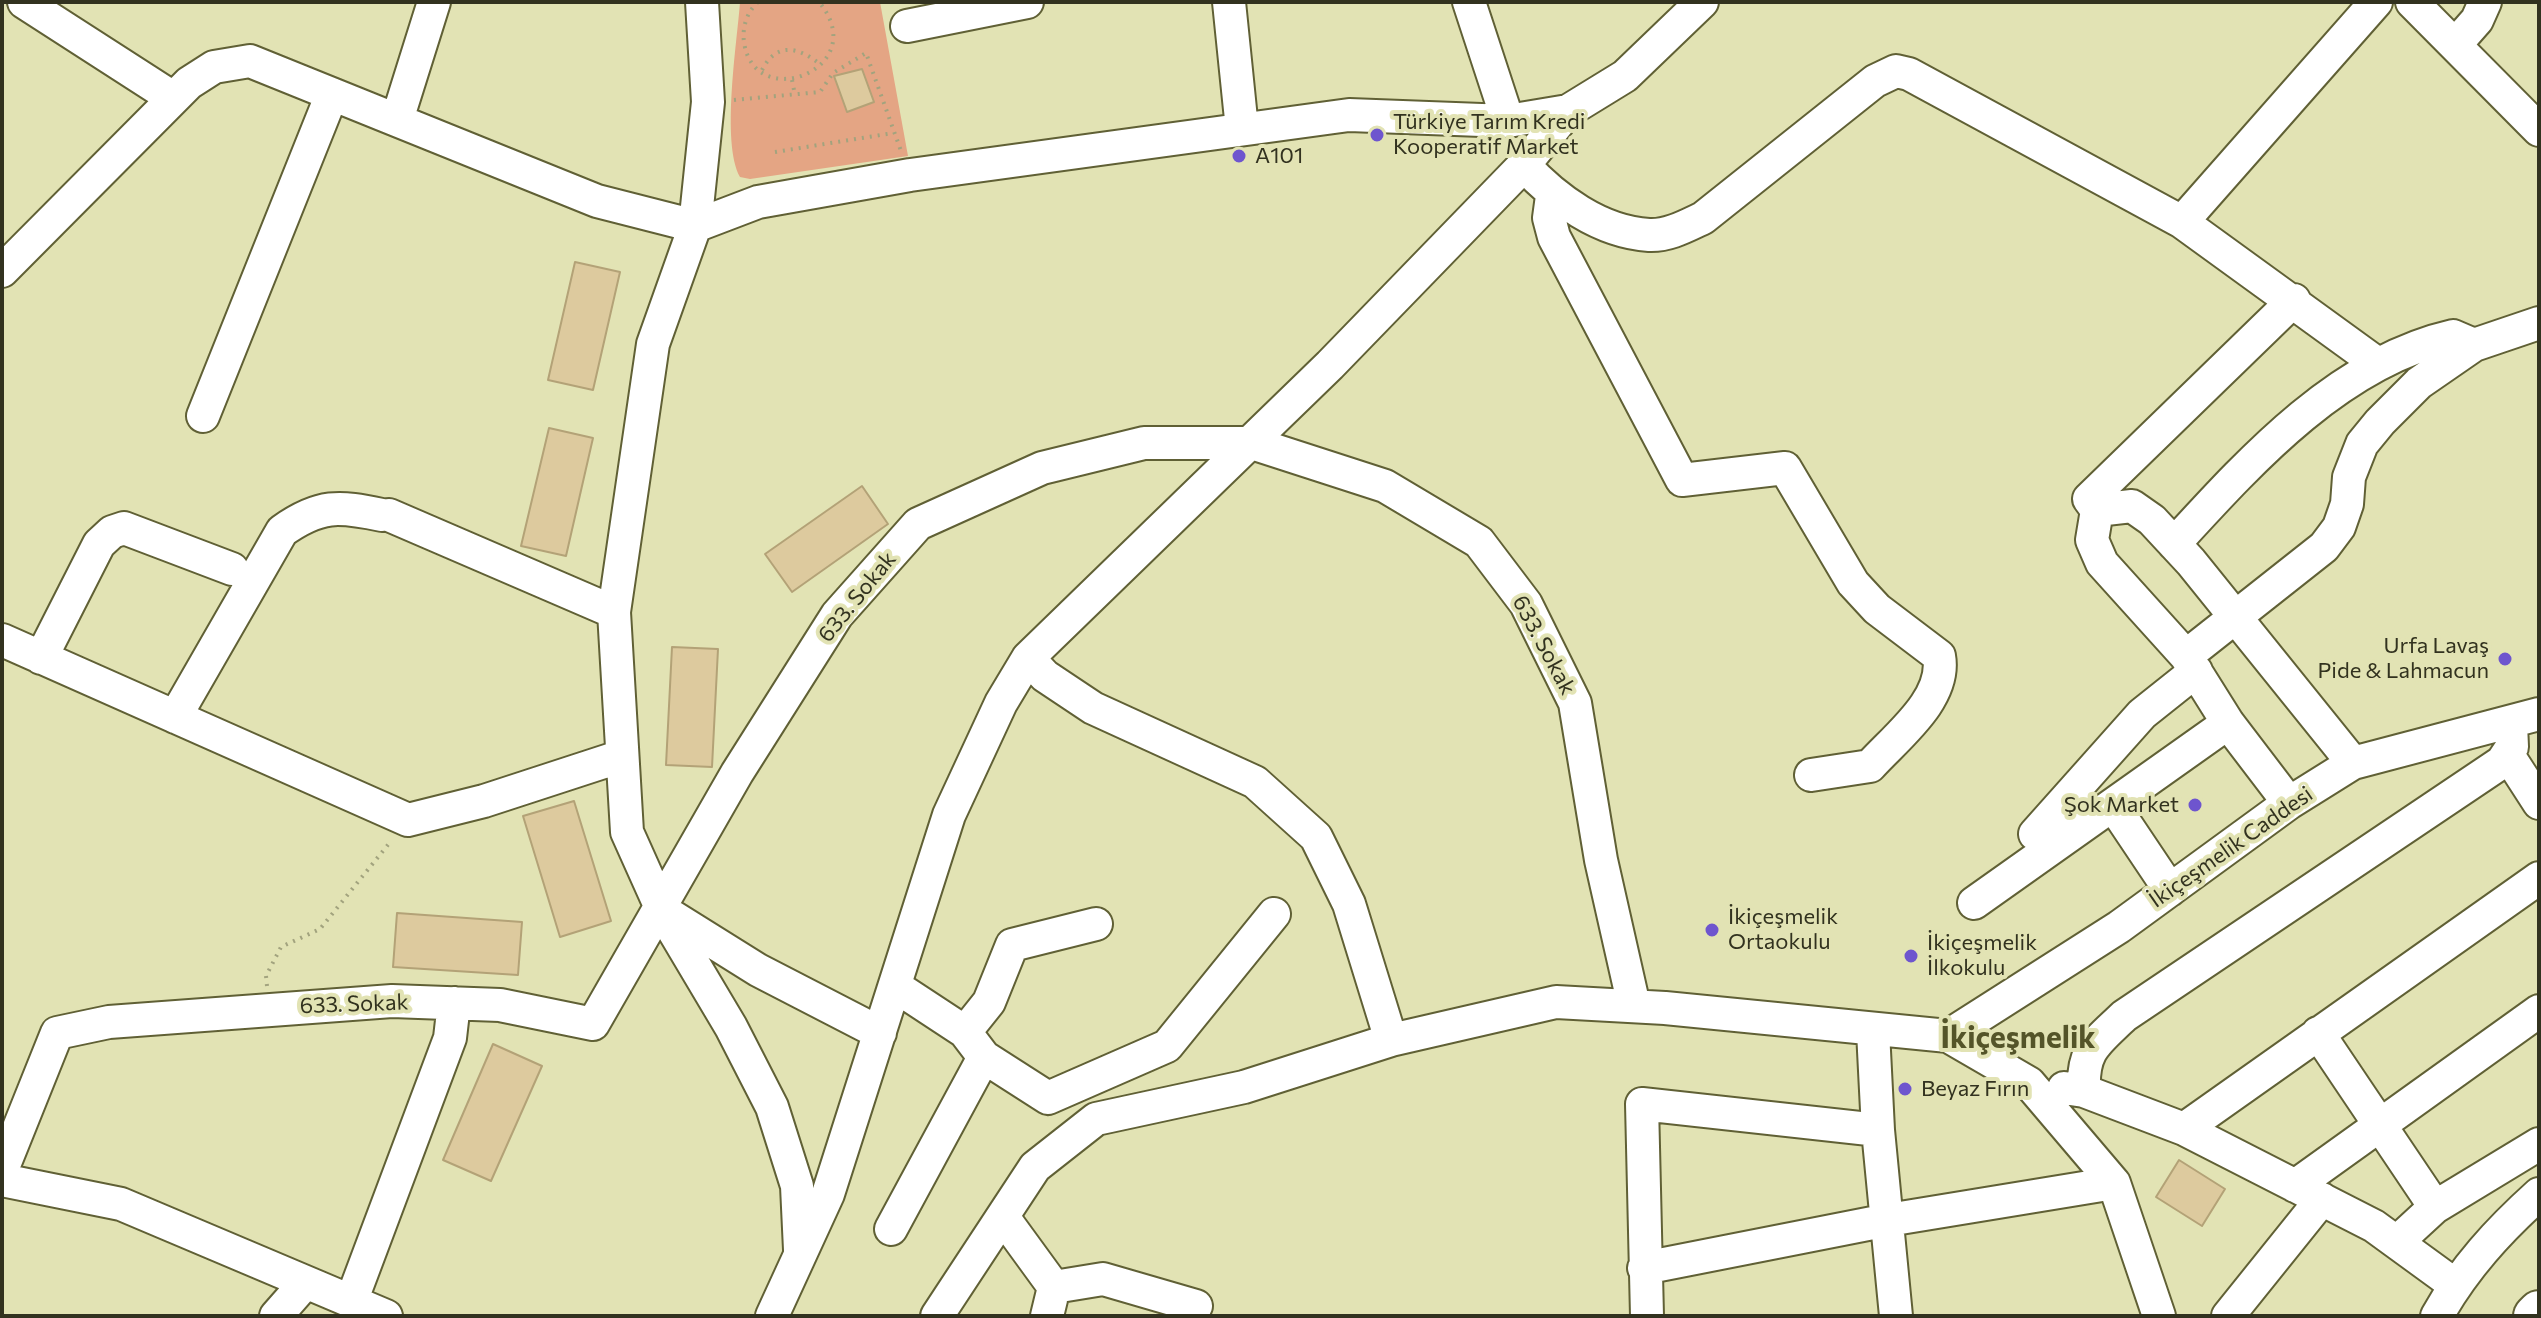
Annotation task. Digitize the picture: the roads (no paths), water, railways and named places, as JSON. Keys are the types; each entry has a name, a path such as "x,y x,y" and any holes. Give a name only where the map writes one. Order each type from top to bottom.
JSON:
{"street":[{"path":"24,2 173,98"},
{"path":"397,120 434,2"},
{"path":"702,2 708,102 695,226 653,344 614,612 627,832 662,910 731,1027 772,1107 797,1186 801,1253"},
{"path":"907,26 1027,2"},
{"path":"1229,2 1242,129"},
{"path":"1469,2 1508,121"},
{"path":"772,1316 828,1194 949,815 1001,703 1028,658 1252,443 1524,165 1568,111 1625,76 1702,2"},
{"path":"2182,222 2376,2"},
{"path":"2412,2 2539,130"},
{"path":"2455,45 2477,20 2485,2"},
{"path":"2,271 189,83 214,67 250,61 597,201 695,226 758,202 910,175 1242,129 1349,115 1508,121 1568,111"},
{"path":"1524,165 1552,196 1625,230 1650,235 1674,231 1703,218 1844,102 1896,71 1939,88 2182,222 2294,300 2375,362"},
{"path":"203,416 332,94"},
{"path":"1552,196 1549,218 1554,237 1682,480 1785,468 1853,583 1877,609 1939,656 1941,673 1935,692 1870,766 1811,775"},
{"path":"2294,300 2091,494 2090,504 2097,510 2132,506 2152,520 2353,763"},
{"path":"2035,834 2142,714 2235,617 2324,547 2339,527 2347,504 2349,477 2362,444 2419,383 2474,345 2539,323"},
{"path":"2174,544 2276,440 2375,362 2453,336 2474,345"},
{"name":"633. Sokak","path":"2,1170 57,1033 109,1022 392,1001 500,1005 593,1024 662,910 737,773 837,615 918,524 1042,468 1144,443 1252,443 1385,486 1479,542 1526,604 1575,703 1601,860 1634,1006"},
{"path":"175,717 282,531 306,516 338,506 386,515 614,612"},
{"path":"2097,510 2092,540 2102,563 2191,664 2228,723 2289,803"},
{"path":"41,658 99,544 112,532 124,528 232,569"},
{"path":"2,640 408,820 484,801 622,756"},
{"path":"1028,658 1045,676 1093,708 1255,782 1316,837 1349,904 1391,1040"},
{"path":"1974,903 2228,723"},
{"path":"2084,1091 2083,1067 2091,1047 2124,1016 2368,855 2519,731 2539,803"},
{"name":"İkiçeşmelik Caddesi","path":"1948,1036 2119,927 2289,803 2353,763 2519,731"},
{"path":"2113,805 2170,890"},
{"path":"2184,1129 2539,878"},
{"path":"662,910 758,970 880,1033"},
{"path":"895,986 1048,1098 1167,1046 1274,914"},
{"path":"891,1229 975,1045 1012,945 1096,924"},
{"path":"937,1316 1035,1167 1096,1119 1244,1087 1391,1040 1556,1002 1634,1006 1948,1036 2029,1083 2114,1183 2159,1316"},
{"path":"351,1302 450,1038 454,1003"},
{"path":"2228,1316 2308,1192 2380,1125 2539,1011"},
{"path":"1873,1031 1878,1130 1896,1316"},
{"path":"2318,1033 2435,1207"},
{"path":"2029,1083 2084,1091 2184,1129 2308,1192 2397,1242 2455,1285"},
{"path":"1647,1316 1642,1104 1878,1130"},
{"path":"2397,1242 2435,1207 2539,1144"},
{"path":"2,1180 121,1204 386,1316"},
{"path":"1644,1268 1888,1220 2114,1183"},
{"path":"2437,1316 2455,1285 2497,1232 2539,1194"},
{"path":"1003,1217 1050,1301 1103,1279 1196,1306"},
{"path":"276,1316 305,1283"}],"place":[{"name":"Türkiye Tarım Kredi Kooperatif Market","path":"1377,135"},
{"name":"A101","path":"1239,156"},
{"name":"Urfa Lavaş Pide & Lahmacun","path":"2505,659"},
{"name":"Şok Market","path":"2195,805"},
{"name":"İkiçeşmelik Ortaokulu","path":"1712,930"},
{"name":"İkiçeşmelik İlkokulu","path":"1911,956"},
{"name":"Beyaz Fırın","path":"1905,1089"}],"district":[{"name":"İkiçeşmelik","path":"2018,1038"}]}
